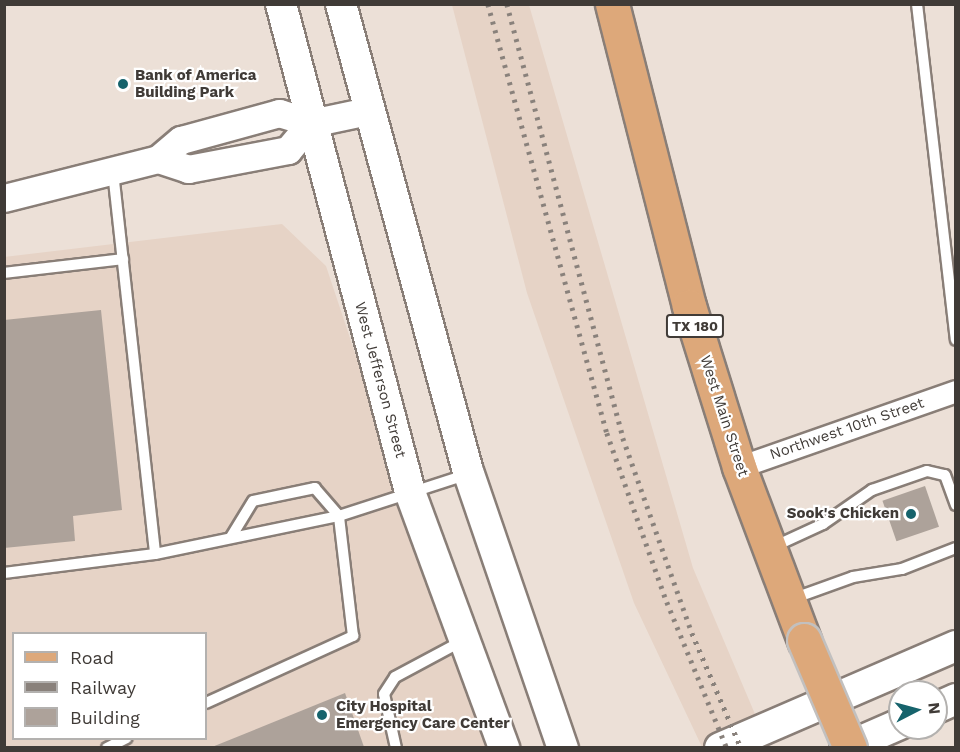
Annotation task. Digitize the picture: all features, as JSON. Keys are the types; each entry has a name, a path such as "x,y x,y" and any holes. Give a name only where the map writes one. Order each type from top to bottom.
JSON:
{"main road":[{"name":"West Jefferson Street","path":"281,4 410,492 462,641 504,747"},
{"path":"341,4 368,111 469,474 563,747"},
{"name":"West Main Street","path":"612,4 689,306 739,468 804,640 850,747"},
{"path":"720,747 956,646"},
{"path":"845,747 888,729"}],"street":[{"path":"4,198 158,159 181,140 279,114 311,123 368,111"},
{"path":"158,159 189,169 288,150 311,123"},
{"name":"Northwest 10th Street","path":"739,468 956,391"}],"lane":[{"path":"917,4 956,340"},
{"path":"113,169 154,554"},
{"path":"4,273 123,259"},
{"path":"770,549 823,524 872,490 927,471 945,475 956,505"},
{"path":"4,573 154,554 339,516 469,474"},
{"path":"207,703 353,636 339,516 315,488 253,501 231,537"},
{"path":"789,600 853,577 902,569 956,548"},
{"path":"396,747 384,694 389,685 395,677 462,641"},
{"path":"107,747 123,740"}],"shaded area":[{"path":"452,5 529,5 693,568 769,747 702,747 634,603 527,293"},
{"path":"282,224 326,266 486,747 5,747 4,257"}],"building":[{"path":"101,310 122,510 73,516 75,541 4,548 4,320"},
{"name":"Sook's Chicken","path":"925,486 939,527 896,541 882,501"},
{"name":"City Hospital Emergency Care Center","path":"345,693 364,747 212,747"}],"railway":[{"path":"488,4 607,433 667,602 727,748"},
{"path":"507,4 623,438 692,633 741,748"}],"place":[{"name":"Bank of America Building Park","path":"123,84"},
{"name":"Sook's Chicken","path":"911,514"},
{"name":"City Hospital Emergency Care Center","path":"322,715"}]}
